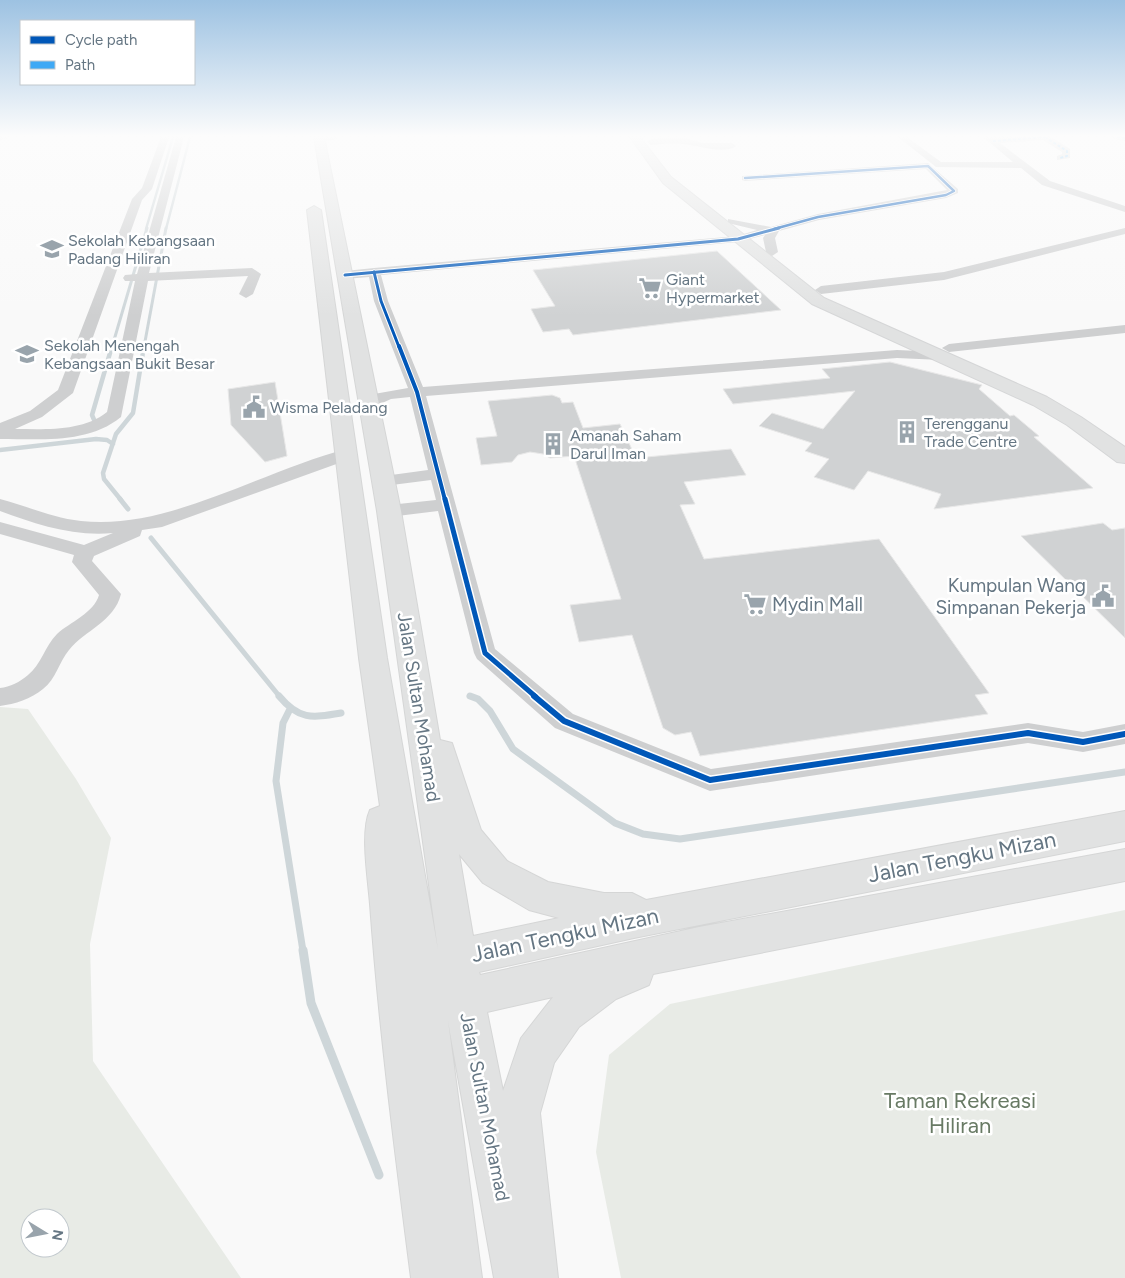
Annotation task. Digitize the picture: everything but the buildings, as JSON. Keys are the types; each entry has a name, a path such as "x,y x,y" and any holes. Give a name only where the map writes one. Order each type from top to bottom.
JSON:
{"main road":[{"name":"Jalan Sultan Mohamad","path":"325,197 347,454 373,658 424,986 458,1278"},
{"name":"Jalan Sultan Mohamad","path":"330,197 384,480 461,978 518,1278"},
{"path":"691,197 728,224"},
{"path":"699,197 746,241 818,301 1058,398 1125,440"},
{"path":"746,241 772,252 821,290 842,302 1040,401 1074,421 1125,457"},
{"path":"411,652 466,837 495,872 542,898 693,927"},
{"name":"Jalan Sultan Mohamad","path":"373,658 386,888 410,1100 435,1278"},
{"name":"Jalan Tengku Mizan","path":"424,986 693,927 1125,826"},
{"name":"Jalan Tengku Mizan","path":"693,927 1125,864"},
{"path":"534,1278 518,1113 536,1053 565,1013 602,985 693,927"}],"street":[{"path":"0,429 36,414 64,393 73,376 137,199 142,197"},
{"path":"0,434 71,431 97,427 108,422 115,414 143,277 156,197"},
{"path":"344,275 707,241 746,241 775,229 818,217 936,197"},
{"path":"1087,197 1125,209"},
{"path":"707,241 718,235 728,224 758,229 775,229"},
{"path":"772,252 769,238 775,229"},
{"path":"821,290 926,279 1125,231"},
{"path":"108,279 252,272 255,274 246,294"},
{"path":"374,272 381,301 417,392 485,653 564,721 710,780 1028,733 1083,742 1125,734"},
{"path":"369,404 388,394 896,354 945,352 1125,329"},
{"path":"0,528 85,552 155,523 347,454"},
{"path":"384,480 438,474"},
{"path":"389,511 446,504"},
{"path":"0,505 39,519 81,527 106,528 155,523"},
{"path":"0,697 23,690 38,680 62,643 97,615 109,599 110,594 82,562 85,552"}],"green space":[{"path":"0,707 28,709 76,779 111,838 90,944 93,1061 241,1278 0,1278"},
{"name":"Taman Rekreasi Hiliran","path":"1125,910 1125,1278 621,1278 596,1152 609,1055 670,1004"}],"waterway":[{"path":"146,229 155,197"},
{"path":"166,229 174,197"},
{"path":"112,347 147,228"},
{"path":"144,347 166,228"},
{"path":"95,422 92,415 112,346"},
{"path":"113,444 116,434 133,413 144,346"},
{"path":"0,450 96,439 107,440 113,444"},
{"path":"113,444 103,473 104,479 121,500"},
{"path":"120,499 128,509"},
{"path":"151,538 280,697"},
{"path":"279,696 293,709 306,715 321,716 341,713"},
{"path":"472,697 470,696 478,699 490,711 513,749 615,823 643,834 680,839 1125,772"},
{"path":"290,709 283,723 276,781 303,951"},
{"path":"303,950 311,1003 379,1175"}],"cycle path":[{"path":"345,275 738,239 818,217 936,197"},
{"path":"374,272 381,301 417,392 485,653 564,721 710,780 1028,733 1083,742 1125,734"}],"place":[{"name":"Sekolah Kebangsaan Padang Hiliran","path":"52,249"},
{"name":"Giant Hypermarket","path":"650,288"},
{"name":"Sekolah Menengah Kebangsaan Bukit Besar","path":"27,354"},
{"name":"Wisma Peladang","path":"254,407"},
{"name":"Terengganu Trade Centre","path":"907,432"},
{"name":"Amanah Saham Darul Iman","path":"553,444"},
{"name":"Kumpulan Wang Simpanan Pekerja","path":"1103,596"},
{"name":"Mydin Mall","path":"755,604"}]}
